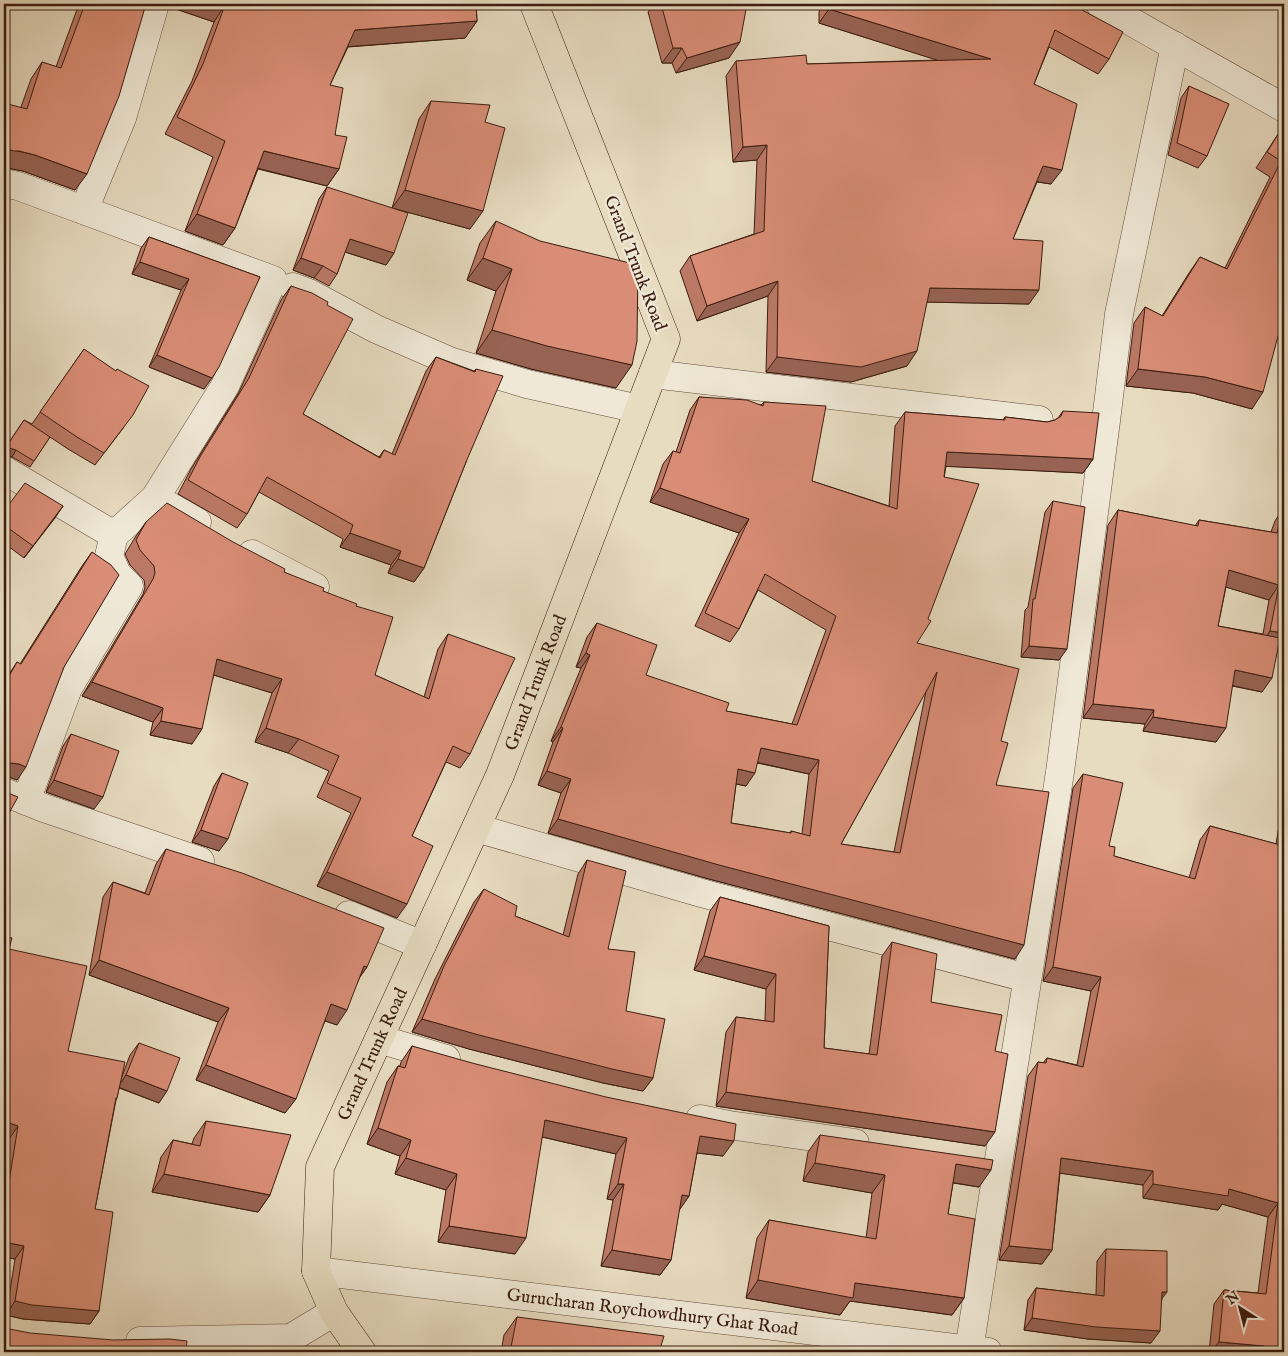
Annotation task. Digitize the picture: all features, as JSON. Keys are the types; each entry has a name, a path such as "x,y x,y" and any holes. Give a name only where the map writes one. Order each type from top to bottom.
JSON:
{"main road":[{"name":"Grand Trunk Road","path":"362,1352 334,1312 316,1271 320,1167 500,775 666,339 534,4"}],"street":[{"path":"84,210 122,118 155,4"},
{"path":"1100,4 1284,108"},
{"path":"978,1351 988,1163 1027,978 1061,762 1119,314 1175,46"},
{"path":"4,183 18,186 309,293 376,329 452,362 527,384 639,409"},
{"path":"219,867 109,831 15,796 68,688 129,586 117,574 109,556 114,536 155,498 225,386 273,280"},
{"path":"653,374 1039,420"},
{"path":"4,470 114,536"},
{"path":"155,498 315,587"},
{"path":"476,828 705,894 1027,978"},
{"path":"326,906 422,945"},
{"path":"378,1039 465,1064"},
{"path":"673,1114 729,1125 882,1148"},
{"name":"Gurucharan Roychowdhury Ghat Road","path":"316,1271 978,1351"},
{"path":"113,1341 291,1338 334,1312"}],"building":[{"path":"85,4 146,4 119,96 87,174 35,155 4,148 4,103 27,109 42,62 61,68"},
{"path":"222,4 476,4 477,21 355,30 330,85 343,88 335,135 347,137 339,169 264,151 235,228 197,214 225,141 177,117 203,64 225,5"},
{"path":"661,4 747,4 740,42 687,58 682,48 673,48"},
{"path":"829,4 1071,4 1123,32 1109,59 1055,30 1034,84 1077,104 1062,170 1043,166 1013,239 1043,241 1039,290 930,288 917,351 861,367 777,357 778,281 707,306 690,256 764,231 767,145 743,147 736,61 806,55 807,64 991,59 829,9"},
{"path":"1189,86 1229,104 1207,156 1177,143"},
{"path":"431,101 490,105 485,122 505,128 483,211 405,190"},
{"path":"1284,125 1284,314 1263,392 1205,377 1138,369 1145,307 1163,316 1200,257 1227,269 1281,161 1267,152"},
{"path":"327,187 408,213 394,253 350,239 337,274 323,266 301,258"},
{"path":"496,221 540,241 638,265 637,341 632,365 547,346 492,330 512,269 483,258"},
{"path":"149,237 260,277 219,367 212,378 157,355 189,279 140,262"},
{"path":"291,286 312,293 328,302 327,305 353,319 303,414 380,458 384,450 395,455 436,357 475,372 476,369 503,376 424,568 398,559 401,551 350,533 353,525 267,477 247,514 188,480 201,455 249,378"},
{"path":"84,349 116,371 117,369 149,386 133,415 104,453 40,412"},
{"path":"699,397 747,400 763,406 764,402 826,406 812,481 897,509 905,412 1005,420 1005,417 1047,422 1061,416 1063,411 1099,413 1093,459 947,452 944,477 979,484 928,619 931,621 917,643 1019,669 1001,741 1008,743 996,785 1049,792 1024,945 719,865 558,819 571,779 547,771 563,728 561,727 590,655 586,653 597,623 657,645 646,675 729,703 726,711 797,725 836,616 765,574 739,629 705,613 749,519 660,488 673,451 680,453","holes":["937,672 900,853 841,844","761,748 819,760 810,836 791,831 791,833 731,823 738,769 755,773"]},
{"path":"24,420 50,437 34,461 16,450 6,447"},
{"path":"25,483 63,506 33,546 4,525 4,511"},
{"path":"1053,501 1085,507 1067,649 1029,646 1033,599 1035,599"},
{"path":"167,503 233,542 285,569 284,572 324,588 323,591 357,604 356,606 393,617 375,675 429,699 448,634 515,658 470,754 453,746 412,836 433,846 407,904 327,872 361,798 327,783 339,756 299,739 266,728 282,679 217,659 202,729 161,721 163,708 92,682 153,579 155,573 154,566 140,550 136,540 146,522"},
{"path":"1284,508 1284,633 1270,631 1279,585 1229,570 1218,626 1280,638 1272,678 1235,670 1226,728 1153,717 1154,710 1093,704 1118,510 1198,526 1199,520 1277,533"},
{"path":"92,552 111,565 119,575 64,667 26,767 11,763 4,767 4,685 17,662 21,664"},
{"path":"71,734 119,751 103,797 54,780"},
{"path":"222,773 248,783 228,839 201,830"},
{"path":"1083,774 1123,783 1109,846 1115,847 1114,856 1195,879 1210,826 1284,846 1284,1352 1263,1352 1264,1346 1219,1342 1224,1290 1266,1294 1278,1203 1229,1189 1228,1196 1153,1184 1153,1171 1061,1158 1052,1250 1009,1246 1038,1062 1046,1063 1047,1058 1083,1067 1101,977 1053,967"},
{"path":"4,790 18,797 4,822"},
{"path":"166,849 242,873 384,928 367,967 364,966 347,1010 331,1004 296,1099 206,1065 229,1008 99,960 113,882 149,895"},
{"path":"587,860 626,871 608,949 635,952 626,1011 665,1019 653,1078 422,1019 444,966 484,889 517,906 515,916 569,937"},
{"path":"720,897 829,926 824,1048 877,1055 892,942 937,954 931,1002 1002,1015 995,1051 1008,1054 995,1132 726,1092 736,1017 774,1022 776,974 704,956"},
{"path":"4,936 12,938 9,949 87,966 68,1051 125,1062 116,1098 95,1209 113,1212 99,1311 32,1305 15,1301 24,1246 4,1242 4,1213 18,1126 4,1121"},
{"path":"139,1043 180,1058 167,1091 126,1075"},
{"path":"412,1046 606,1097 736,1124 734,1141 700,1136 689,1196 682,1195 671,1260 612,1250 624,1184 618,1184 627,1138 545,1120 526,1238 449,1226 457,1174 406,1158 411,1140 378,1128 398,1066 405,1068"},
{"path":"206,1121 291,1135 270,1195 164,1174 173,1140 200,1146"},
{"path":"820,1135 993,1160 991,1170 956,1164 948,1214 975,1219 964,1298 855,1283 853,1298 758,1280 769,1220 876,1239 885,1175 815,1163"},
{"path":"1106,1249 1167,1251 1167,1292 1162,1292 1160,1331 1096,1327 1032,1318 1036,1288 1104,1296"},
{"path":"517,1317 664,1336 659,1352 510,1352"},
{"path":"4,1328 30,1333 113,1340 170,1339 187,1341 186,1351 197,1352 4,1352"}]}
